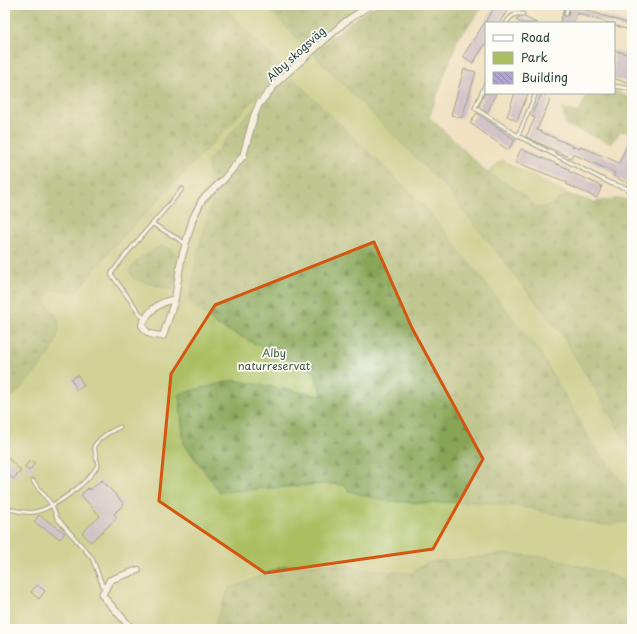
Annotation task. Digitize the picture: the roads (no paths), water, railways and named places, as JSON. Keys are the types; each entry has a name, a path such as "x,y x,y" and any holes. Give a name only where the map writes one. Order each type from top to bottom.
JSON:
{"street":[{"name":"Alby skogsväg","path":"144,319 142,325 145,331 150,335 163,336 175,299 186,243 193,218 202,200 224,179 244,156 254,116 259,104 278,81 345,22 370,5"},
{"path":"626,5 632,7"},
{"path":"144,319 157,305 165,301 175,299"},
{"path":"132,629 102,595 110,580 138,570"}],"lane":[{"path":"566,14 568,5"},
{"path":"507,22 510,17 518,13 524,14"},
{"path":"485,85 475,108 518,136 610,183 627,190 632,190"},
{"path":"615,86 632,89"},
{"path":"518,136 536,94"},
{"path":"627,190 632,178"},
{"path":"144,319 111,274 128,251 154,224 182,189"},
{"path":"154,224 186,243"},
{"path":"5,508 34,513 52,505 91,477 98,465 94,446 103,436 120,427"},
{"path":"33,481 52,505 57,518 92,558 104,589"}],"park label":[{"name":"Alby naturreservat","path":"274,359"}]}
